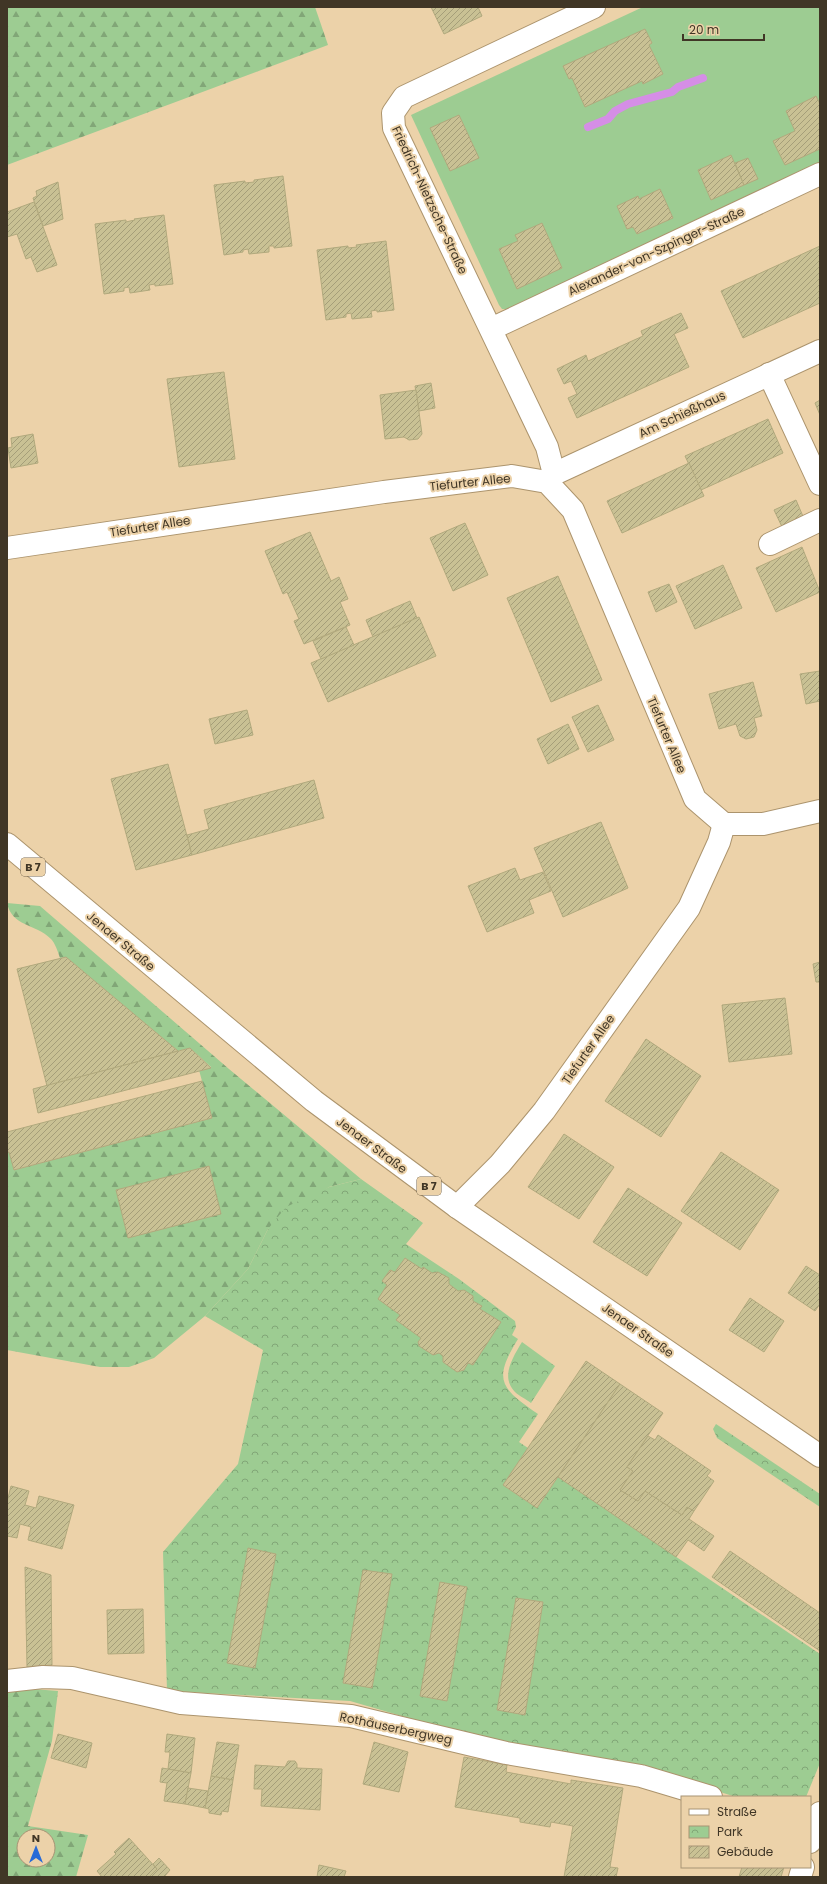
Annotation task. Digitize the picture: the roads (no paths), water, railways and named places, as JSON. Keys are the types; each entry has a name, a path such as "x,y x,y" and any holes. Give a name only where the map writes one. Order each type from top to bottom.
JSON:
{"street":[{"name":"Friedrich-Nietzsche-Straße","path":"551,478 547,447 394,128 393,113 404,97 594,7"},
{"name":"Alexander-von-Szpinger-Straße","path":"491,329 820,174"},
{"name":"Am Schießhaus","path":"551,478 820,351"},
{"path":"769,374 820,484"},
{"name":"Tiefurter Allee","path":"7,548 384,492 504,476 551,478 573,510 695,799 724,824 716,849 689,908 544,1111 500,1164 457,1207"},
{"path":"770,544 820,520"},
{"path":"724,824 763,824 820,810"},
{"name":"Jenaer Straße","path":"7,844 314,1101 457,1207 820,1456"},
{"name":"Rothäuserbergweg","path":"7,1681 43,1678 72,1678 181,1703 351,1716 506,1753 641,1776 708,1796"}],"waterway":[{"path":"588,127 608,119 615,111 628,104 672,92 678,87 703,78"}]}
